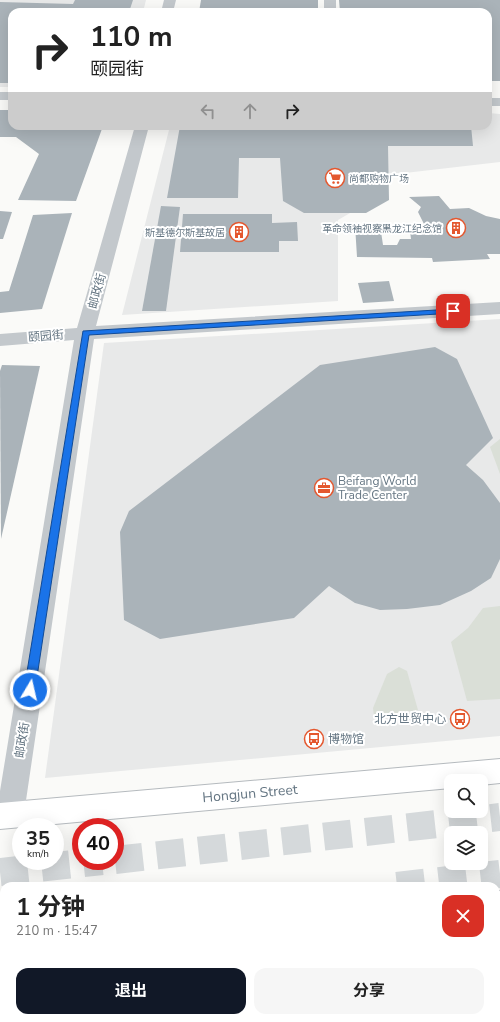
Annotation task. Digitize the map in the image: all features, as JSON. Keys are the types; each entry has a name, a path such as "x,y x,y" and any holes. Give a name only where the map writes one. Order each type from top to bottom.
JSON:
{"main road":[{"name":"Hongjun Street","path":"5,815 500,771"}],"street":[{"name":"邮政街","path":"5,815 85,333 141,130"},
{"name":"颐园街","path":"0,340 85,333 500,308"}],"shaded area":[{"path":"0,0 146,0 144,8 8,8 8,87 0,87"},
{"path":"492,113 500,114 500,162 379,176 378,197 338,220 338,301 122,315 169,130 492,130"},
{"path":"500,319 500,736 45,778 104,343"},
{"path":"500,439 500,474 490,447"},
{"path":"500,606 500,699 467,701 451,642 468,628 483,608"},
{"path":"399,667 407,671 418,710 374,717 373,708 387,674"}],"building":[{"path":"75,0 133,0 130,8 8,8 8,83 0,83 0,2 73,4"},
{"path":"201,0 318,0 318,8 200,8"},
{"path":"339,0 500,0 500,81 492,81 492,8 340,8"},
{"path":"0,110 8,110 8,130 102,130 76,201 18,200 39,154 16,137 0,137"},
{"name":"尚都购物广场","path":"179,130 471,130 473,146 388,146 389,200 366,213 304,213 283,201 280,158 239,158 238,198 167,198"},
{"name":"革命领袖视察黑龙江纪念馆","path":"439,196 450,209 469,208 486,216 500,219 500,254 487,254 490,259 433,262 432,258 357,257 355,225 380,225 383,245 397,245 400,239 411,239 410,231 413,224 424,224 418,212 421,207 409,197"},
{"path":"161,206 180,207 166,311 142,311"},
{"path":"0,211 12,212 3,239 0,239"},
{"path":"72,213 42,309 0,313 0,292 9,291 33,215"},
{"name":"斯基德尔斯基故居","path":"183,214 272,214 272,223 297,222 298,241 279,241 279,252 180,252"},
{"path":"389,281 394,301 363,303 358,283"},
{"name":"Beifang World Trade Center","path":"435,347 457,359 493,438 466,465 483,480 500,503 500,559 491,578 471,591 440,605 407,609 380,610 355,603 329,586 294,618 160,639 124,620 120,532 129,511 320,365"},
{"path":"2,365 40,366 1,539 0,371"}],"tunnel":[{"path":"124,859 500,817"},
{"path":"0,872 72,864"},
{"path":"431,882 500,874"}],"place":[{"name":"尚都购物广场","path":"335,178"},
{"name":"革命领袖视察黑龙江纪念馆","path":"456,228"},
{"name":"斯基德尔斯基故居","path":"239,232"},
{"name":"Beifang World Trade Center","path":"324,488"},
{"name":"北方世贸中心","path":"460,719"},
{"name":"博物馆","path":"314,739"}],"route":[{"path":"30,690 85,333 453,311"}]}
